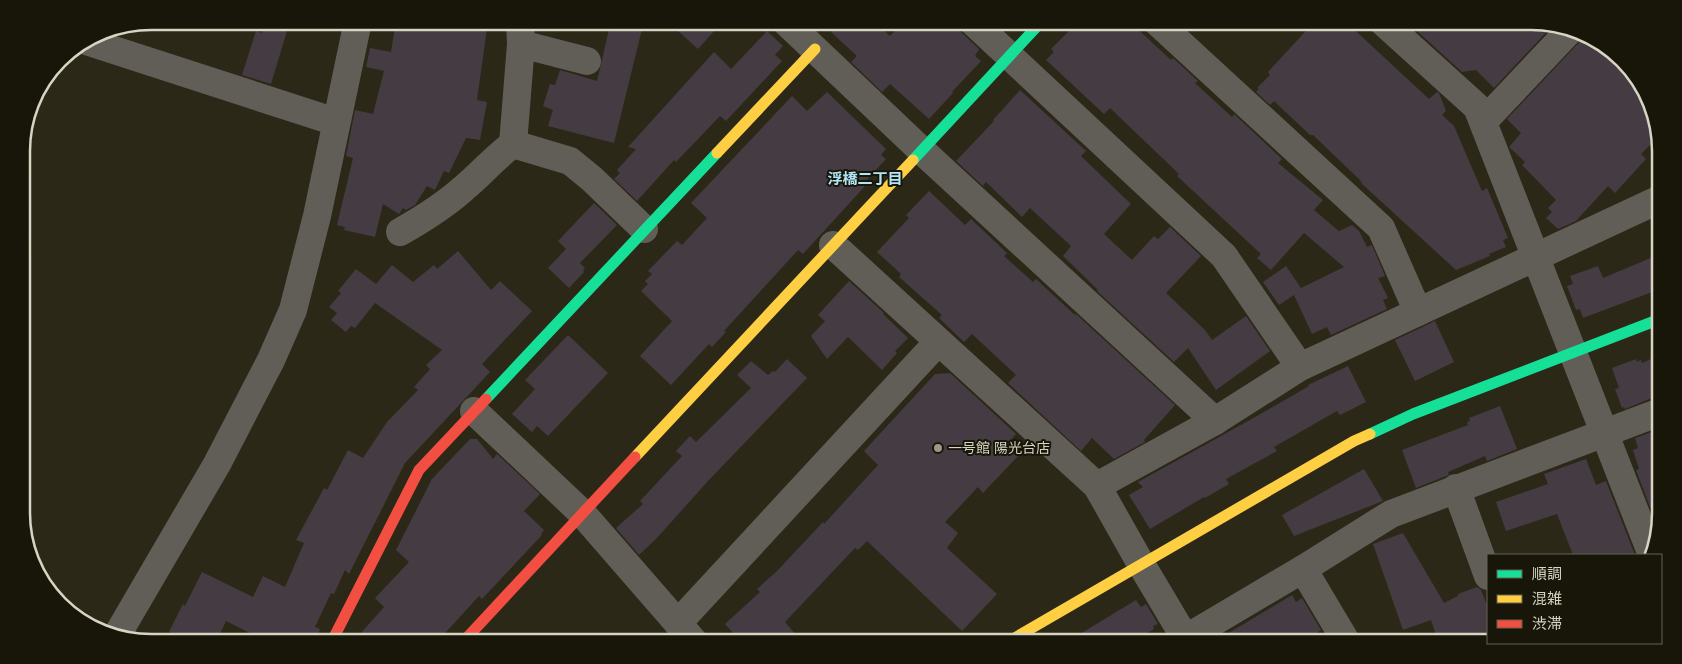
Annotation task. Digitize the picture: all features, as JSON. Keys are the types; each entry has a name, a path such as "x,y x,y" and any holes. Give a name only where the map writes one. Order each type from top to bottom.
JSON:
{"street":[{"path":"120,630 216,464 271,360 293,310 317,216 356,30"},
{"path":"795,30 921,150 1215,421"},
{"path":"982,30 1224,256 1300,367"},
{"path":"470,634 1034,30"},
{"path":"1166,30 1381,228 1418,312"},
{"path":"1392,30 1477,107 1484,121 1648,544"},
{"path":"513,144 521,32 588,61"},
{"path":"1484,121 1566,35"},
{"path":"95,44 336,122"},
{"path":"336,634 419,470 815,49"},
{"path":"513,144 570,161 592,179 644,229"},
{"path":"400,232 427,217 446,203 495,157 513,144"},
{"path":"1097,486 1215,421 1300,367 1652,203"},
{"path":"833,245 1097,486 1180,634"},
{"path":"1021,634 1354,441 1413,414 1652,322"},
{"path":"474,411 582,513 687,633 938,342"},
{"path":"1196,634 1391,514 1652,415"},
{"path":"1456,488 1487,573"},
{"path":"1303,569 1342,634"}],"building":[{"path":"263,30 287,30 271,84 242,75 256,31 262,33"},
{"path":"395,30 487,30 477,100 487,102 480,140 466,138 449,173 444,171 435,190 427,186 415,205 406,210 403,208 399,214 383,204 375,237 344,230 345,227 337,225 353,158 346,156 355,110 373,114 384,71 366,67 370,48 391,52"},
{"path":"609,30 642,30 614,143 548,126 553,110 543,106 550,84 555,85 560,70 597,81"},
{"path":"677,30 715,30 698,49"},
{"path":"833,30 884,30 890,36 896,30 960,30 979,49 975,56 981,61 929,119 890,84 882,92 851,62 857,56 831,32"},
{"path":"1070,30 1139,30 1171,60 1173,58 1198,81 1195,83 1232,117 1234,114 1282,159 1278,163 1323,200 1314,210 1339,231 1352,225 1359,231 1367,247 1372,245 1385,276 1378,278 1388,298 1383,300 1387,309 1331,335 1327,327 1312,334 1294,295 1279,305 1263,282 1286,266 1301,288 1344,267 1304,233 1271,270 1257,258 1261,254 1177,176 1179,174 1110,108 1104,114 1046,60 1054,52 1051,49"},
{"path":"1307,30 1355,30 1429,99 1437,92 1439,93 1446,111 1442,115 1454,126 1482,191 1487,188 1508,238 1503,240 1506,247 1456,270 1361,183 1313,135 1310,135 1274,101 1270,105 1256,92 1259,89 1257,88 1270,75 1268,72"},
{"path":"1416,30 1547,31 1494,88 1476,70 1462,72"},
{"path":"767,31 783,46 775,55 782,61 726,121 720,116 676,162 674,160 637,201 614,179 620,173 617,170 636,149 628,147 714,52 731,69"},
{"path":"1581,40 1611,60 1632,84 1646,112 1652,143 1641,154 1646,159 1615,193 1608,186 1576,221 1558,229 1546,218 1552,212 1548,208 1556,200 1522,165 1525,162 1509,147 1521,133 1507,119"},
{"path":"1020,90 1086,151 1081,156 1131,204 1104,234 1132,260 1154,236 1158,239 1170,227 1201,256 1166,293 1205,330 1212,340 1246,316 1270,351 1216,390 1188,348 1174,362 1097,291 1063,256 1071,246 1030,208 1022,217 986,182 983,186 956,161"},
{"path":"827,92 886,149 881,155 886,159 864,183 866,185 803,254 798,250 724,331 726,332 712,347 709,344 671,385 640,356 672,321 641,291 648,284 645,281 652,274 648,271 677,241 682,245 707,218 691,203 792,96 807,111"},
{"path":"929,191 965,225 971,219 1007,253 1004,256 1033,282 1036,279 1175,405 1144,440 1145,442 1114,459 1092,438 1081,451 1008,383 1016,375 972,334 964,342 939,318 942,315 899,277 901,274 877,252 909,218 906,215"},
{"path":"594,203 617,225 580,263 585,268 584,272 569,288 548,268 566,249 558,241"},
{"path":"458,251 491,290 500,281 532,311 482,364 490,372 405,463 349,574 345,570 334,594 331,593 315,627 320,629 319,634 251,634 226,621 220,634 174,634 169,632 202,572 253,597 263,576 285,587 304,543 296,540 324,488 327,490 348,450 363,458 387,422 418,390 414,387 430,369 426,365 442,350 375,303 355,328 351,326 346,332 331,320 337,313 329,307 341,293 338,291 356,269 376,284 392,265 413,282 434,265 437,269"},
{"path":"1652,257 1652,292 1583,318 1580,309 1576,310 1567,286 1573,284 1570,276 1598,266 1603,278"},
{"path":"849,281 908,338 895,351 897,353 882,370 848,337 827,359 811,336 825,321 818,315"},
{"path":"1435,321 1454,362 1415,381 1395,340"},
{"path":"568,335 608,373 548,436 537,426 532,432 512,414 535,389 525,380"},
{"path":"787,359 807,378 639,555 616,528 643,504 640,501 682,456 676,451 690,436 696,442 751,388 737,375 751,361 768,375 773,371 775,372"},
{"path":"1636,359 1637,362 1641,360 1642,363 1652,359 1652,398 1625,409 1624,407 1622,408 1615,389 1619,388 1612,368"},
{"path":"1348,366 1366,402 1340,415 1337,411 1274,447 1277,451 1226,479 1229,484 1150,529 1129,495 1143,487 1138,482 1257,416 1308,385"},
{"path":"950,373 1016,434 1006,445 1018,456 983,493 978,487 945,522 958,533 947,548 997,594 962,631 867,541 858,550 855,548 785,622 795,634 734,634 725,624 760,592 757,589 777,571 823,522 824,524 878,465 864,451 935,374"},
{"path":"1500,406 1517,449 1487,461 1485,456 1448,472 1449,475 1416,488 1402,450 1468,425 1469,418"},
{"path":"1652,432 1652,512 1636,470 1639,469 1633,450 1638,448 1635,438"},
{"path":"470,439 477,439 493,459 497,454 540,494 524,511 544,530 542,535 482,599 479,596 444,634 360,634 384,607 375,598 409,562 396,550 432,479"},
{"path":"1586,459 1596,485 1606,481 1635,554 1573,554 1557,514 1506,531 1496,502 1548,484 1544,474"},
{"path":"1364,469 1383,501 1294,536 1282,515"},
{"path":"1403,533 1444,603 1458,596 1458,594 1477,587 1481,590 1487,605 1487,634 1435,634 1431,620 1403,630 1373,544"},
{"path":"1292,595 1296,602 1302,598 1321,630 1315,634 1227,634"},
{"path":"1136,600 1141,607 1146,604 1158,624 1153,626 1154,629 1146,634 1080,634"}],"traffic: fast":[{"path":"913,160 1034,30"},
{"path":"486,399 717,153"},
{"path":"1370,434 1413,414 1652,322"}],"traffic: slow":[{"path":"717,153 815,49"},
{"path":"635,457 913,160"},
{"path":"1022,634 1354,441 1370,434"}],"traffic: jam":[{"path":"336,634 419,470 486,399"},
{"path":"470,634 635,457"}],"place":[{"name":"一号館 陽光台店","path":"938,448"}],"district":[{"name":"浮橋二丁目","path":"865,179"}]}
